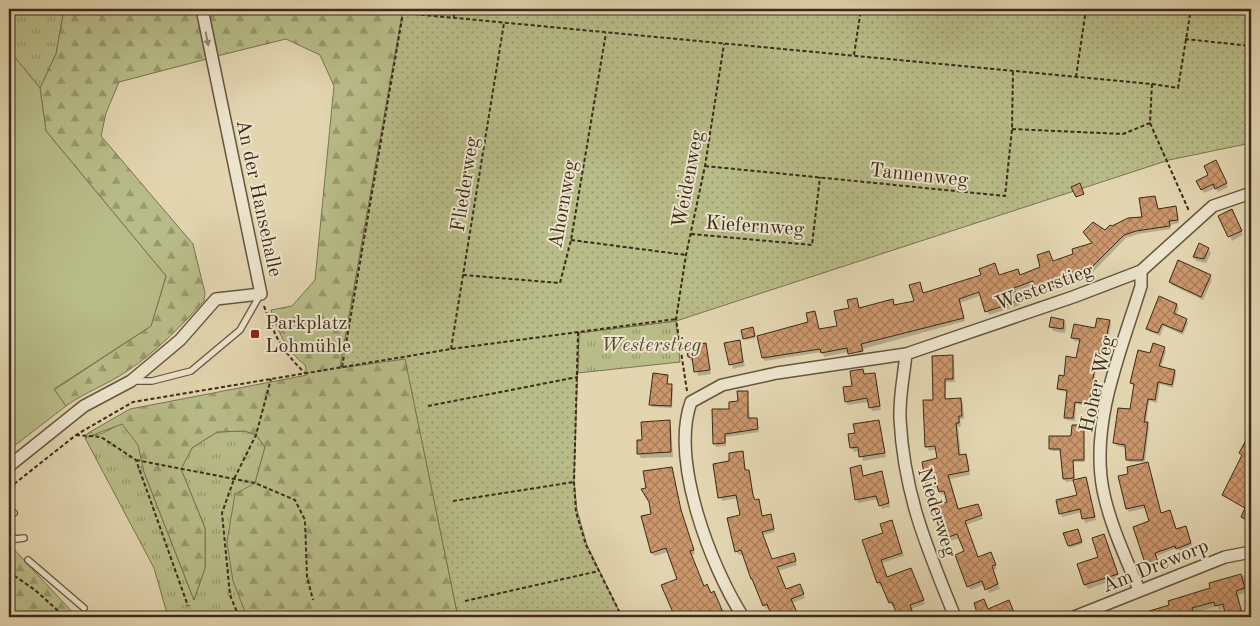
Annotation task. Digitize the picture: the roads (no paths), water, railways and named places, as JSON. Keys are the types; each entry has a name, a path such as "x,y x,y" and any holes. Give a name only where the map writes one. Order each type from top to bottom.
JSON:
{"street":[{"name":"An der Hansehalle","path":"9,466 84,406 131,381 180,340 216,300 261,294 202,9"},
{"name":"Westerstieg","path":"743,617 713,558 694,503 685,434 689,406 722,385 777,373 906,354 1142,271 1194,221 1213,206 1251,193"},
{"name":"Hoher Weg","path":"1139,590 1112,524 1103,490 1100,460 1101,426 1141,286 1142,271"},
{"name":"Niederweg","path":"906,354 900,417 910,497 920,531 955,617"},
{"path":"1224,557 1251,543"},
{"name":"Am Dreworp","path":"1074,617 1224,557 1251,552"}],"lane":[{"path":"131,381 152,381 191,371 240,330 261,294"},
{"path":"9,535 16,539 24,538"},
{"path":"28,560 84,608"}],"place":[{"name":"Parkplatz Lohmühle","path":"255,334"}]}
